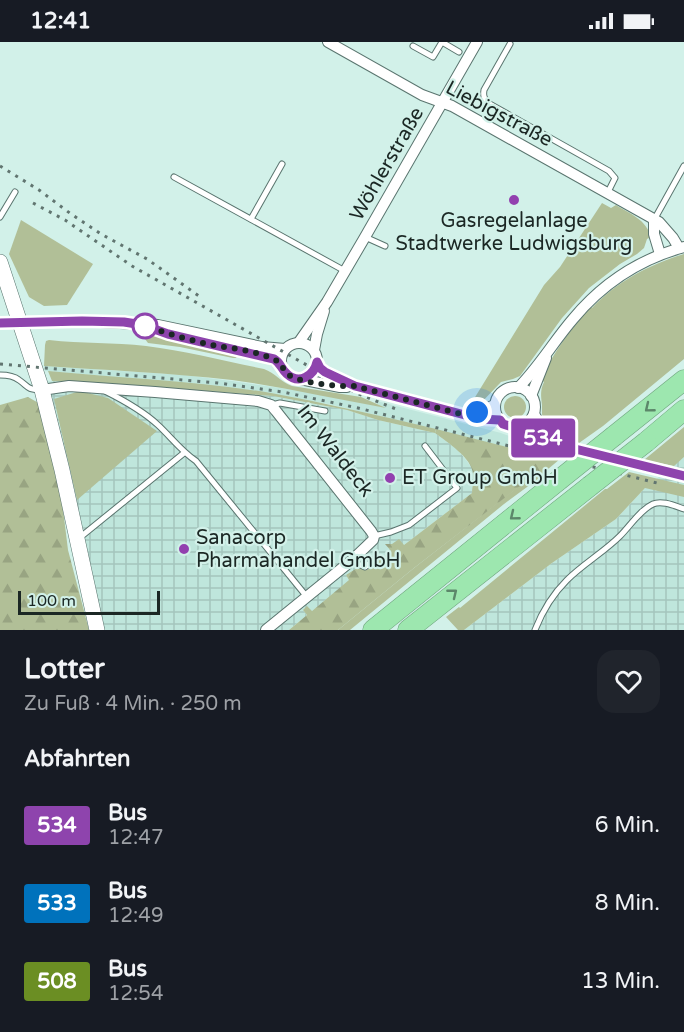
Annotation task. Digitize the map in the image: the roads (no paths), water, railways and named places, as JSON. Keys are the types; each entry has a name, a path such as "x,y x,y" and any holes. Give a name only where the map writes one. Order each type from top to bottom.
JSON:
{"highway":[{"path":"373,630 684,380"},
{"path":"408,630 684,410"}],"street":[{"name":"Liebigstraße","path":"328,42 422,95 452,106 663,225 681,248"},
{"name":"Wöhlerstraße","path":"299,342 327,302 477,42"},
{"path":"654,220 654,234 660,254"},
{"path":"518,388 574,317 595,295 632,268 660,254 681,248"},
{"path":"0,262 40,384 98,630"},
{"name":"Wöhlerstraße","path":"314,350 327,302"},
{"path":"0,322 124,322 265,356 281,363"},
{"path":"143,325 158,325 262,347 285,349"},
{"path":"300,379 310,375 316,367 317,356 314,350 299,342 285,349 281,363 285,373 294,378 340,387 355,386"},
{"path":"531,396 548,352"},
{"path":"317,362 325,372 355,386 480,419 500,420"},
{"name":"Im Waldeck","path":"40,384 258,401 271,405 374,536"},
{"path":"534,414 522,426 512,427 503,424 497,416 495,405 500,393 512,388 523,389 531,396 534,414 546,431 565,447"},
{"path":"465,415 495,405"},
{"path":"522,426 565,447 684,476"},
{"path":"266,630 351,561 373,540 374,536"}],"lane":[{"path":"413,46 433,57 442,42 459,52"},
{"path":"510,44 484,90 485,99 488,103 609,171 615,178 607,194"},
{"path":"251,219 282,164"},
{"path":"654,220 684,166"},
{"path":"174,177 345,271"},
{"path":"0,217 15,192"},
{"path":"365,237 385,246"},
{"path":"0,375 9,375 19,379 33,390 40,384"},
{"path":"99,388 151,419 184,453 196,461 307,597"},
{"path":"271,405 280,403 325,411"},
{"path":"374,536 409,525 457,488 425,446"},
{"path":"77,540 184,453"},
{"path":"535,630 552,598 567,580 609,546 647,508 655,503 665,503 684,509"},
{"path":"351,561 365,567 376,558"}],"railway":[{"path":"0,166 39,190 101,234 147,259 199,296"},
{"path":"33,203 65,220 132,266 356,393 396,409"},
{"path":"0,364 218,383 283,392 358,408 661,484"}],"place":[{"name":"Gasregelanlage Stadtwerke Ludwigsburg","path":"514,200"},
{"name":"ET Group GmbH","path":"390,478"},
{"name":"Sanacorp Pharmahandel GmbH","path":"184,549"}]}
